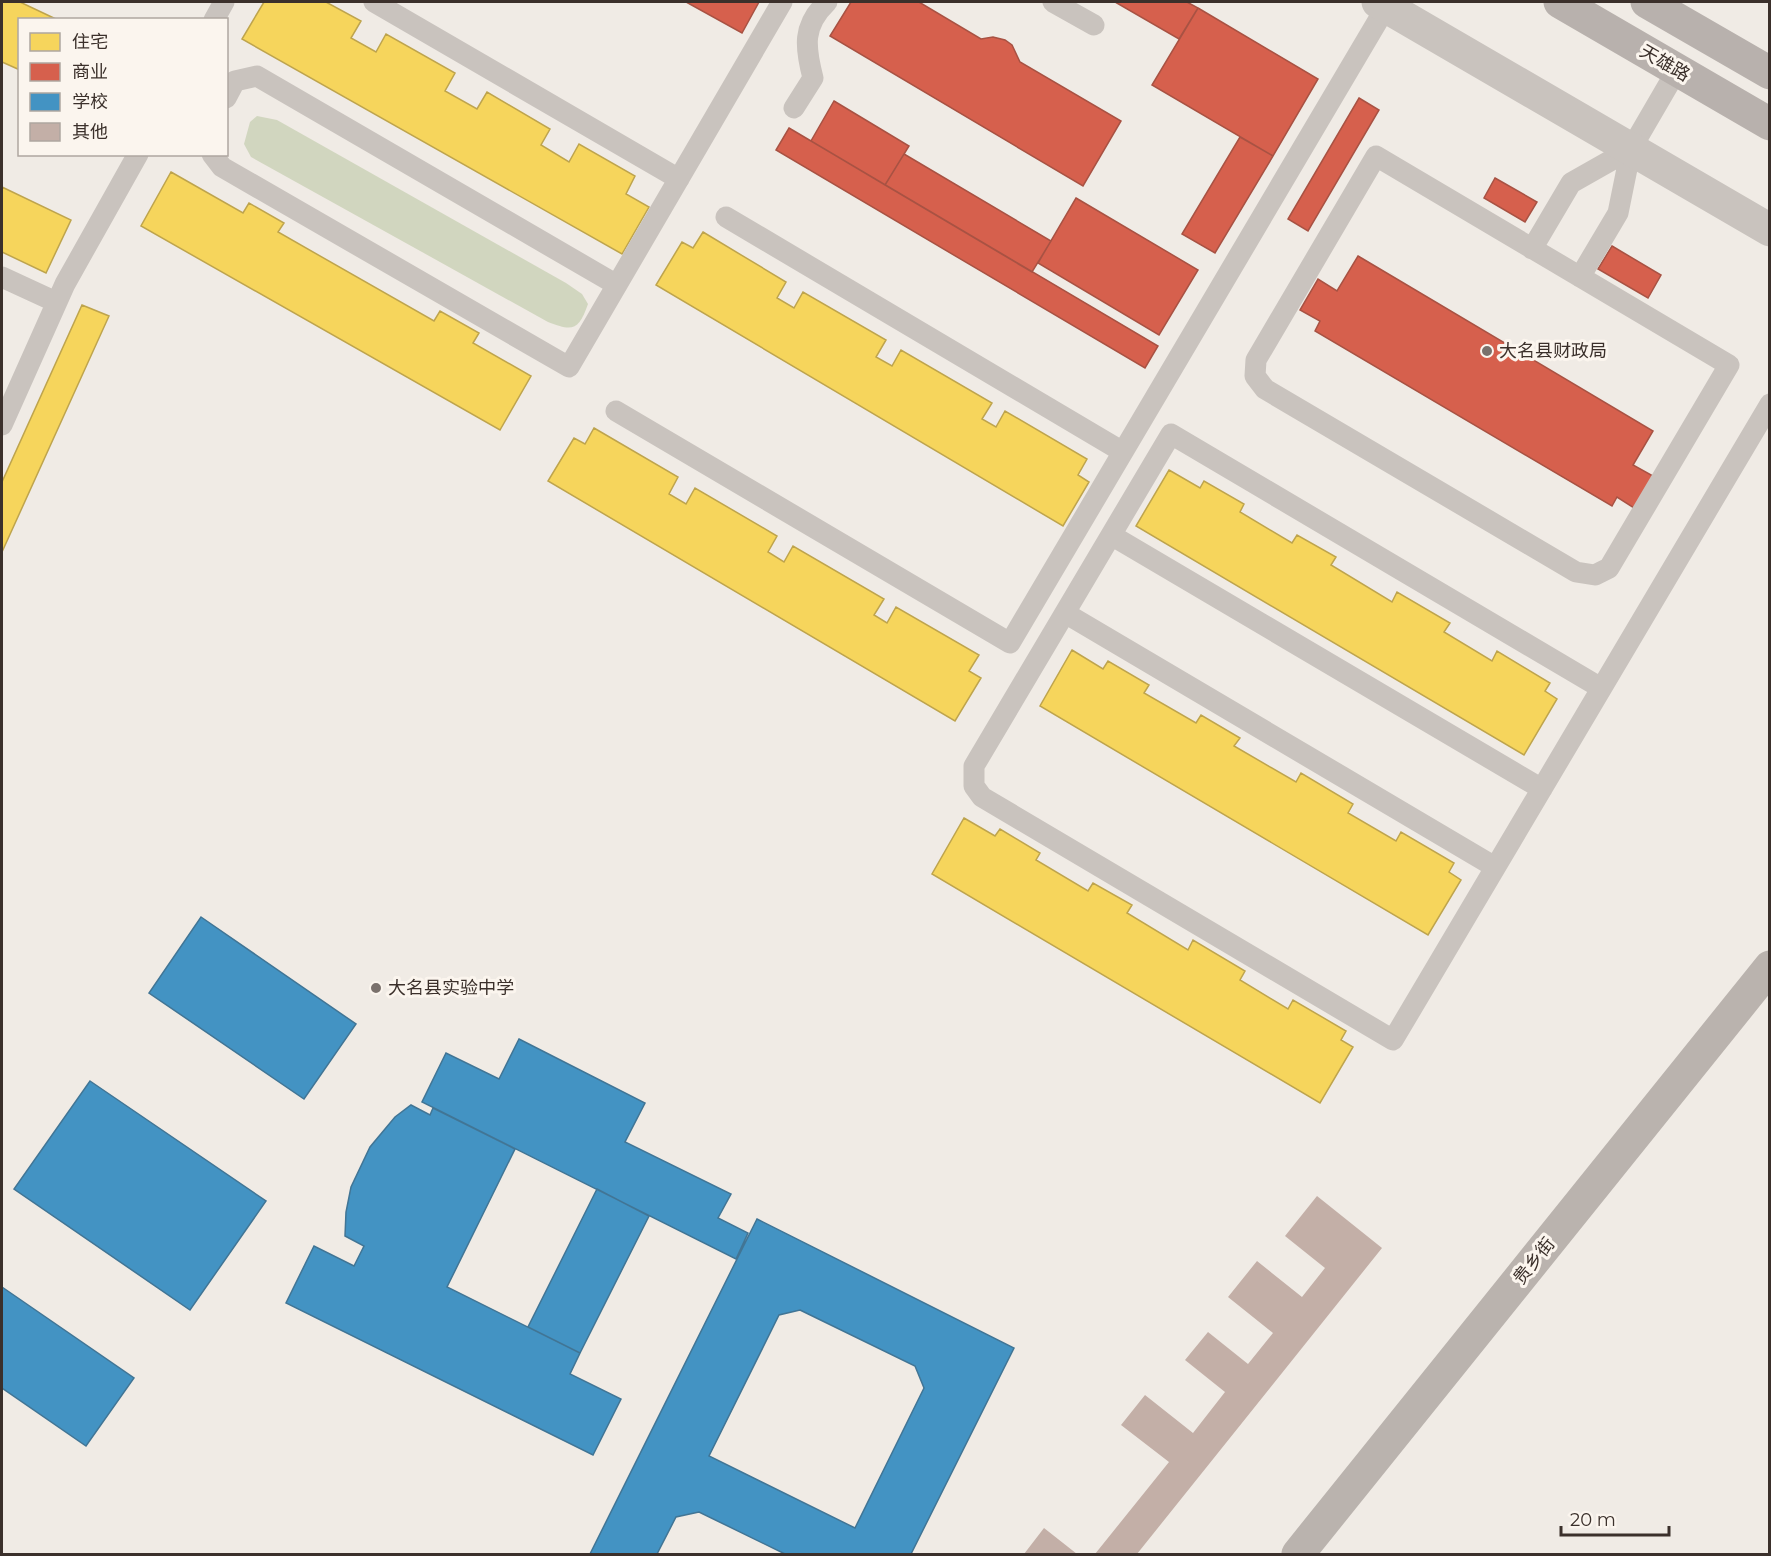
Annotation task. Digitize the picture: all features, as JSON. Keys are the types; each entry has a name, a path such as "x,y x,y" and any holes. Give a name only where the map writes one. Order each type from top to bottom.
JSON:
{"main road":[{"name":"天雄路","path":"1560,2 1770,123"},
{"path":"1647,2 1770,73"}],"street":[{"path":"1382,4 1770,230"},
{"name":"贵乡街","path":"1298,1554 1770,967"}],"lane":[{"path":"215,18 224,2"},
{"path":"374,2 679,179"},
{"path":"214,156 222,167 569,367 782,2"},
{"path":"794,108 813,78 806,51 808,33 820,8 827,2"},
{"path":"1053,2 1094,25"},
{"path":"616,411 1010,644 1382,4"},
{"path":"1581,277 1618,213 1630,149 1677,70"},
{"path":"228,94 235,81 257,76 617,285"},
{"path":"1532,249 1571,183 1630,149"},
{"path":"2,425 64,284 137,156"},
{"path":"1376,156 1532,249 1729,365 1609,568 1595,575 1576,572 1395,466 1265,389 1256,375 1256,360 1376,156"},
{"path":"726,217 1123,452"},
{"path":"2,277 56,302"},
{"path":"1601,688 1171,434 974,766 974,786 982,797 1393,1040 1770,404"},
{"path":"1111,535 1542,789"},
{"path":"1065,613 1495,867"}],"green space":[{"path":"257,116 277,120 566,283 582,294 588,304 578,324 569,328 548,322 251,157 244,144 250,122"}],"building: 住宅":[{"path":"2,2 20,2 54,18 18,18 18,69 2,62"},
{"path":"264,2 326,2 361,21 351,38 376,52 386,34 455,73 445,91 477,109 487,92 550,129 541,145 569,162 579,144 635,176 626,194 649,207 622,254 242,39"},
{"path":"171,172 243,213 249,203 284,223 278,232 434,321 440,311 479,333 473,343 531,376 500,430 141,226"},
{"path":"2,187 71,220 46,273 2,252"},
{"path":"703,232 786,282 777,298 794,308 803,292 886,340 876,357 892,366 901,350 992,403 982,419 996,427 1005,411 1087,459 1078,475 1089,482 1063,526 656,285 682,242 693,248"},
{"path":"82,305 109,316 2,552 2,482"},
{"path":"594,428 678,477 669,494 686,504 695,488 777,536 768,552 784,562 793,546 884,599 874,615 887,623 896,607 979,655 969,671 981,678 955,721 548,481 574,438 585,444"},
{"path":"1169,470 1200,488 1204,481 1244,504 1240,512 1292,543 1297,535 1336,557 1331,565 1392,602 1397,592 1450,623 1444,632 1492,661 1497,651 1550,683 1545,691 1557,699 1524,755 1136,526"},
{"path":"1072,650 1103,669 1108,661 1149,685 1144,693 1196,723 1201,715 1240,738 1234,746 1296,782 1301,773 1353,804 1348,813 1396,841 1401,832 1454,863 1449,872 1461,880 1428,935 1040,706"},
{"path":"964,818 995,836 1000,829 1040,853 1036,860 1088,891 1093,883 1132,905 1127,913 1188,950 1193,940 1245,971 1240,980 1288,1009 1293,1000 1346,1031 1341,1040 1353,1047 1320,1103 932,874"}],"building: 商业":[{"path":"686,2 759,2 742,33"},
{"path":"851,2 919,2 981,39 993,37 1005,40 1012,45 1020,62 1121,121 1083,186 830,36"},
{"path":"1115,2 1187,2 1198,8 1179,39"},
{"path":"1198,8 1318,79 1273,156 1152,85"},
{"path":"1359,98 1379,110 1308,231 1288,219"},
{"path":"834,101 909,146 885,185 811,141"},
{"path":"789,128 1158,346 1145,368 776,150"},
{"path":"1240,137 1273,156 1215,253 1182,234"},
{"path":"904,154 1051,241 1032,272 885,185"},
{"path":"1495,178 1537,202 1525,222 1484,198"},
{"path":"1076,198 1198,270 1159,335 1038,263"},
{"path":"1612,246 1661,275 1648,298 1598,269"},
{"path":"1358,256 1653,431 1633,465 1653,476 1634,508 1617,497 1612,506 1315,331 1320,321 1300,310 1318,279 1337,291"}],"building: 学校":[{"path":"201,917 356,1024 304,1099 149,993"},
{"path":"519,1039 645,1103 625,1142 731,1194 718,1218 748,1233 736,1259 422,1102 446,1053 499,1079"},
{"path":"90,1081 266,1201 190,1310 14,1189"},
{"path":"411,1105 430,1115 433,1108 515,1149 447,1287 580,1353 570,1374 621,1399 593,1455 286,1303 314,1246 354,1266 364,1246 345,1236 346,1212 351,1187 370,1147 395,1117"},
{"path":"597,1189 649,1216 580,1353 528,1327"},
{"path":"757,1219 1014,1348 911,1554 785,1554 699,1512 676,1517 657,1554 590,1554","holes":["800,1310 915,1366 924,1388 855,1528 709,1456 779,1315"]},
{"path":"2,1287 134,1378 86,1446 2,1388"}],"building: 其他":[{"path":"1317,1196 1382,1248 1137,1554 1095,1554 1169,1462 1121,1425 1145,1395 1193,1433 1225,1392 1185,1360 1208,1332 1248,1364 1273,1333 1228,1297 1257,1261 1302,1297 1325,1268 1285,1236"},
{"path":"1044,1528 1077,1554 1024,1554"}],"place":[{"name":"大名县财政局","path":"1487,351"},
{"name":"大名县实验中学","path":"376,988"}]}
